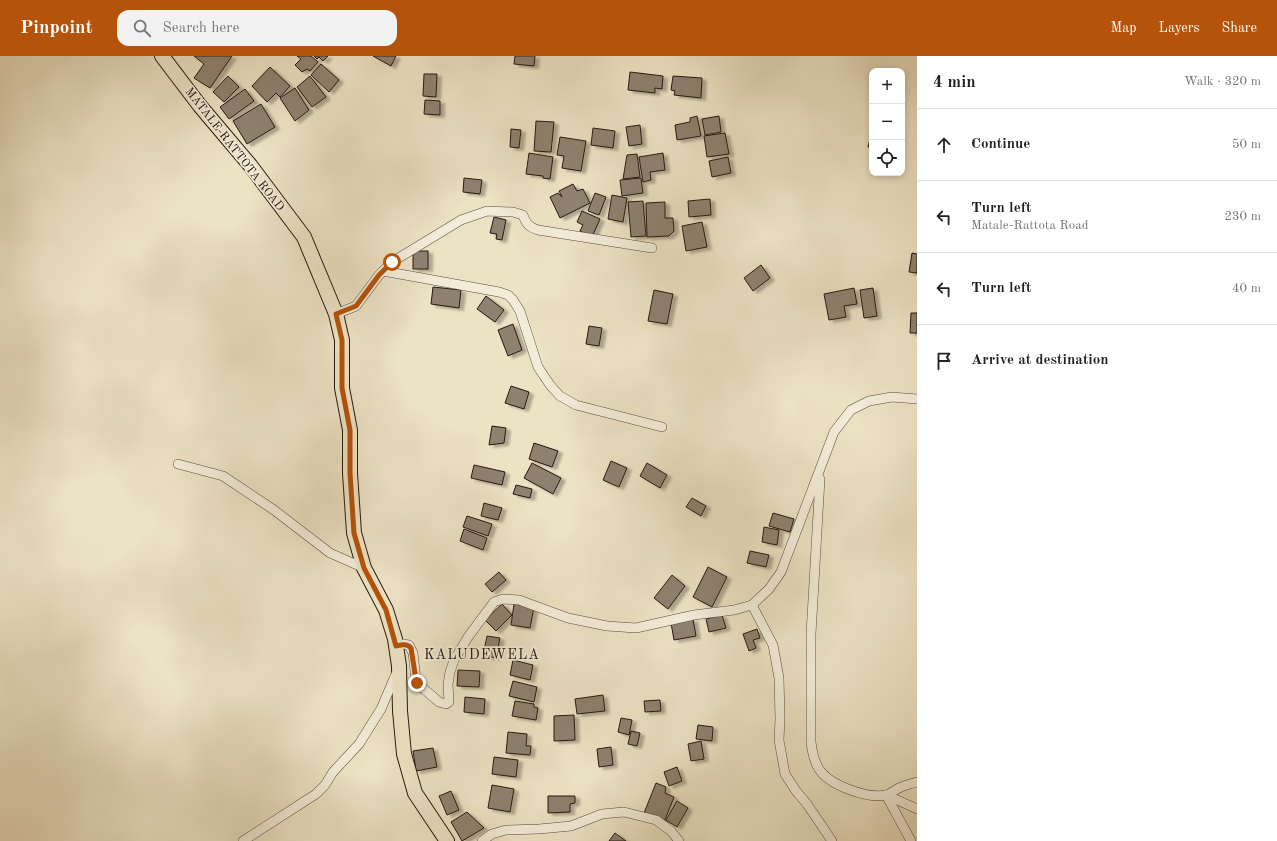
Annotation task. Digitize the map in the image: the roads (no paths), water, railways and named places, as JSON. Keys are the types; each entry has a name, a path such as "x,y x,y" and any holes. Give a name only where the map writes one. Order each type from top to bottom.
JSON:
{"main road":[{"name":"MATALE-RATTOTA ROAD","path":"162,56 200,106 250,164 304,237 336,314 342,340 342,388 350,430 350,473 354,533 364,568 386,610 396,646 399,666 400,711 404,754 415,793 447,841"}],"street":[{"path":"336,314 356,306 383,271 392,262 461,220 488,211 513,212 523,215 526,223 530,227 538,230 652,248"},
{"path":"383,271 499,292 508,295 520,311 538,367 550,385 560,396 576,405 662,427"},
{"path":"396,646 403,644 409,645 411,648 417,683 439,702 446,704 449,702 450,698 448,684 450,672 460,648 494,602 503,599 519,600 568,618 608,626 636,628 694,615 734,610 752,605 769,589 781,572 834,432 851,410 870,401 892,397 917,399"},
{"path":"178,464 223,476 274,510 330,553 364,568"},
{"path":"820,471 811,634 811,742 813,757 825,776 840,785 873,796 886,795 901,787 917,782"},
{"path":"752,605 773,645 779,678 779,740 785,774 832,841"},
{"path":"243,841 316,794 325,785 333,772 363,738 387,698 399,666"},
{"path":"886,795 917,809"},
{"path":"886,795 911,841"},
{"path":"482,841 492,834 506,830 571,826 602,814 624,812 656,820 671,831 679,841"}],"district":[{"name":"KALUDEWELA","path":"482,654"}]}
